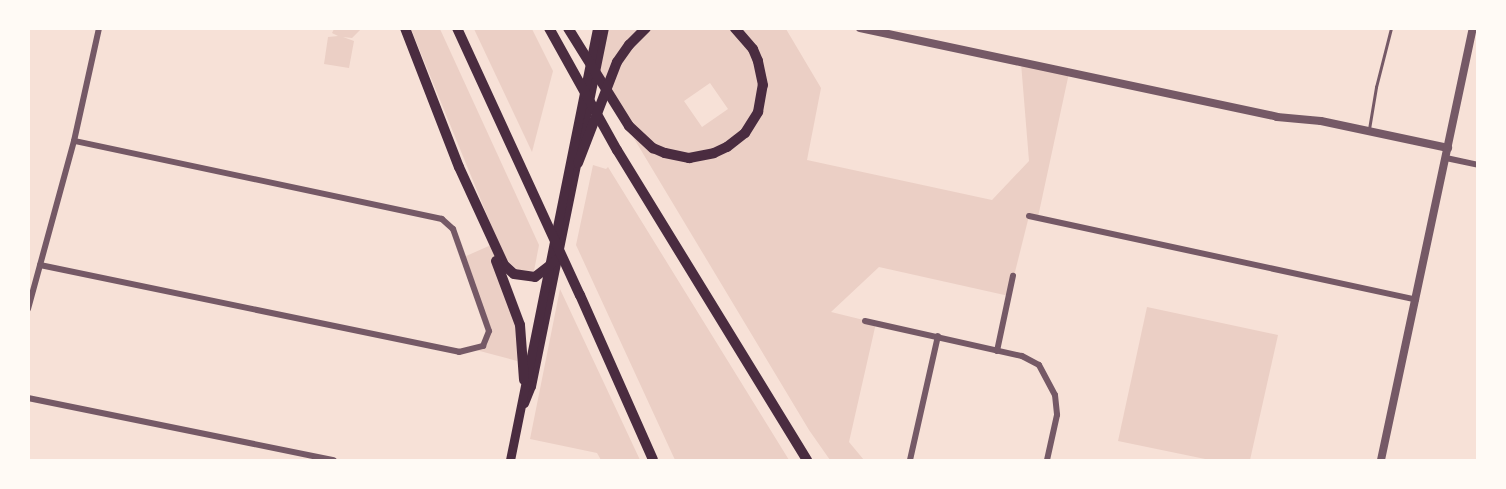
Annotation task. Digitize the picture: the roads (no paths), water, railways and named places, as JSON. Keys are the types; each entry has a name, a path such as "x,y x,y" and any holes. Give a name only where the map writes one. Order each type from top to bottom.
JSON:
{"highway":[{"path":"405,28 478,210 518,318 524,348 524,380"},
{"path":"457,28 653,460"},
{"path":"549,28 617,150 807,460"},
{"path":"568,28 629,126 653,147 676,156 702,157 736,141 752,123 758,112 763,85 753,49 735,28"},
{"path":"578,164 616,62 646,28"},
{"path":"478,210 508,270 528,277 546,270 558,259"}],"main road":[{"path":"510,460 546,270 597,28"},
{"path":"521,407 531,386 604,28"}],"street":[{"path":"28,309 74,141 99,28"},
{"path":"860,28 1277,117 1321,121 1448,148"},
{"path":"1381,460 1473,28"},
{"path":"40,265 459,352 476,350 487,340 488,322 453,229 442,219 74,141"},
{"path":"1446,158 1478,165"},
{"path":"1029,216 1416,300"},
{"path":"997,351 1013,276"},
{"path":"865,321 1022,356 1039,365 1055,395 1057,415 1047,460"},
{"path":"910,460 938,336"},
{"path":"28,398 334,460"}],"lane":[{"path":"1368,131 1391,28"}]}
